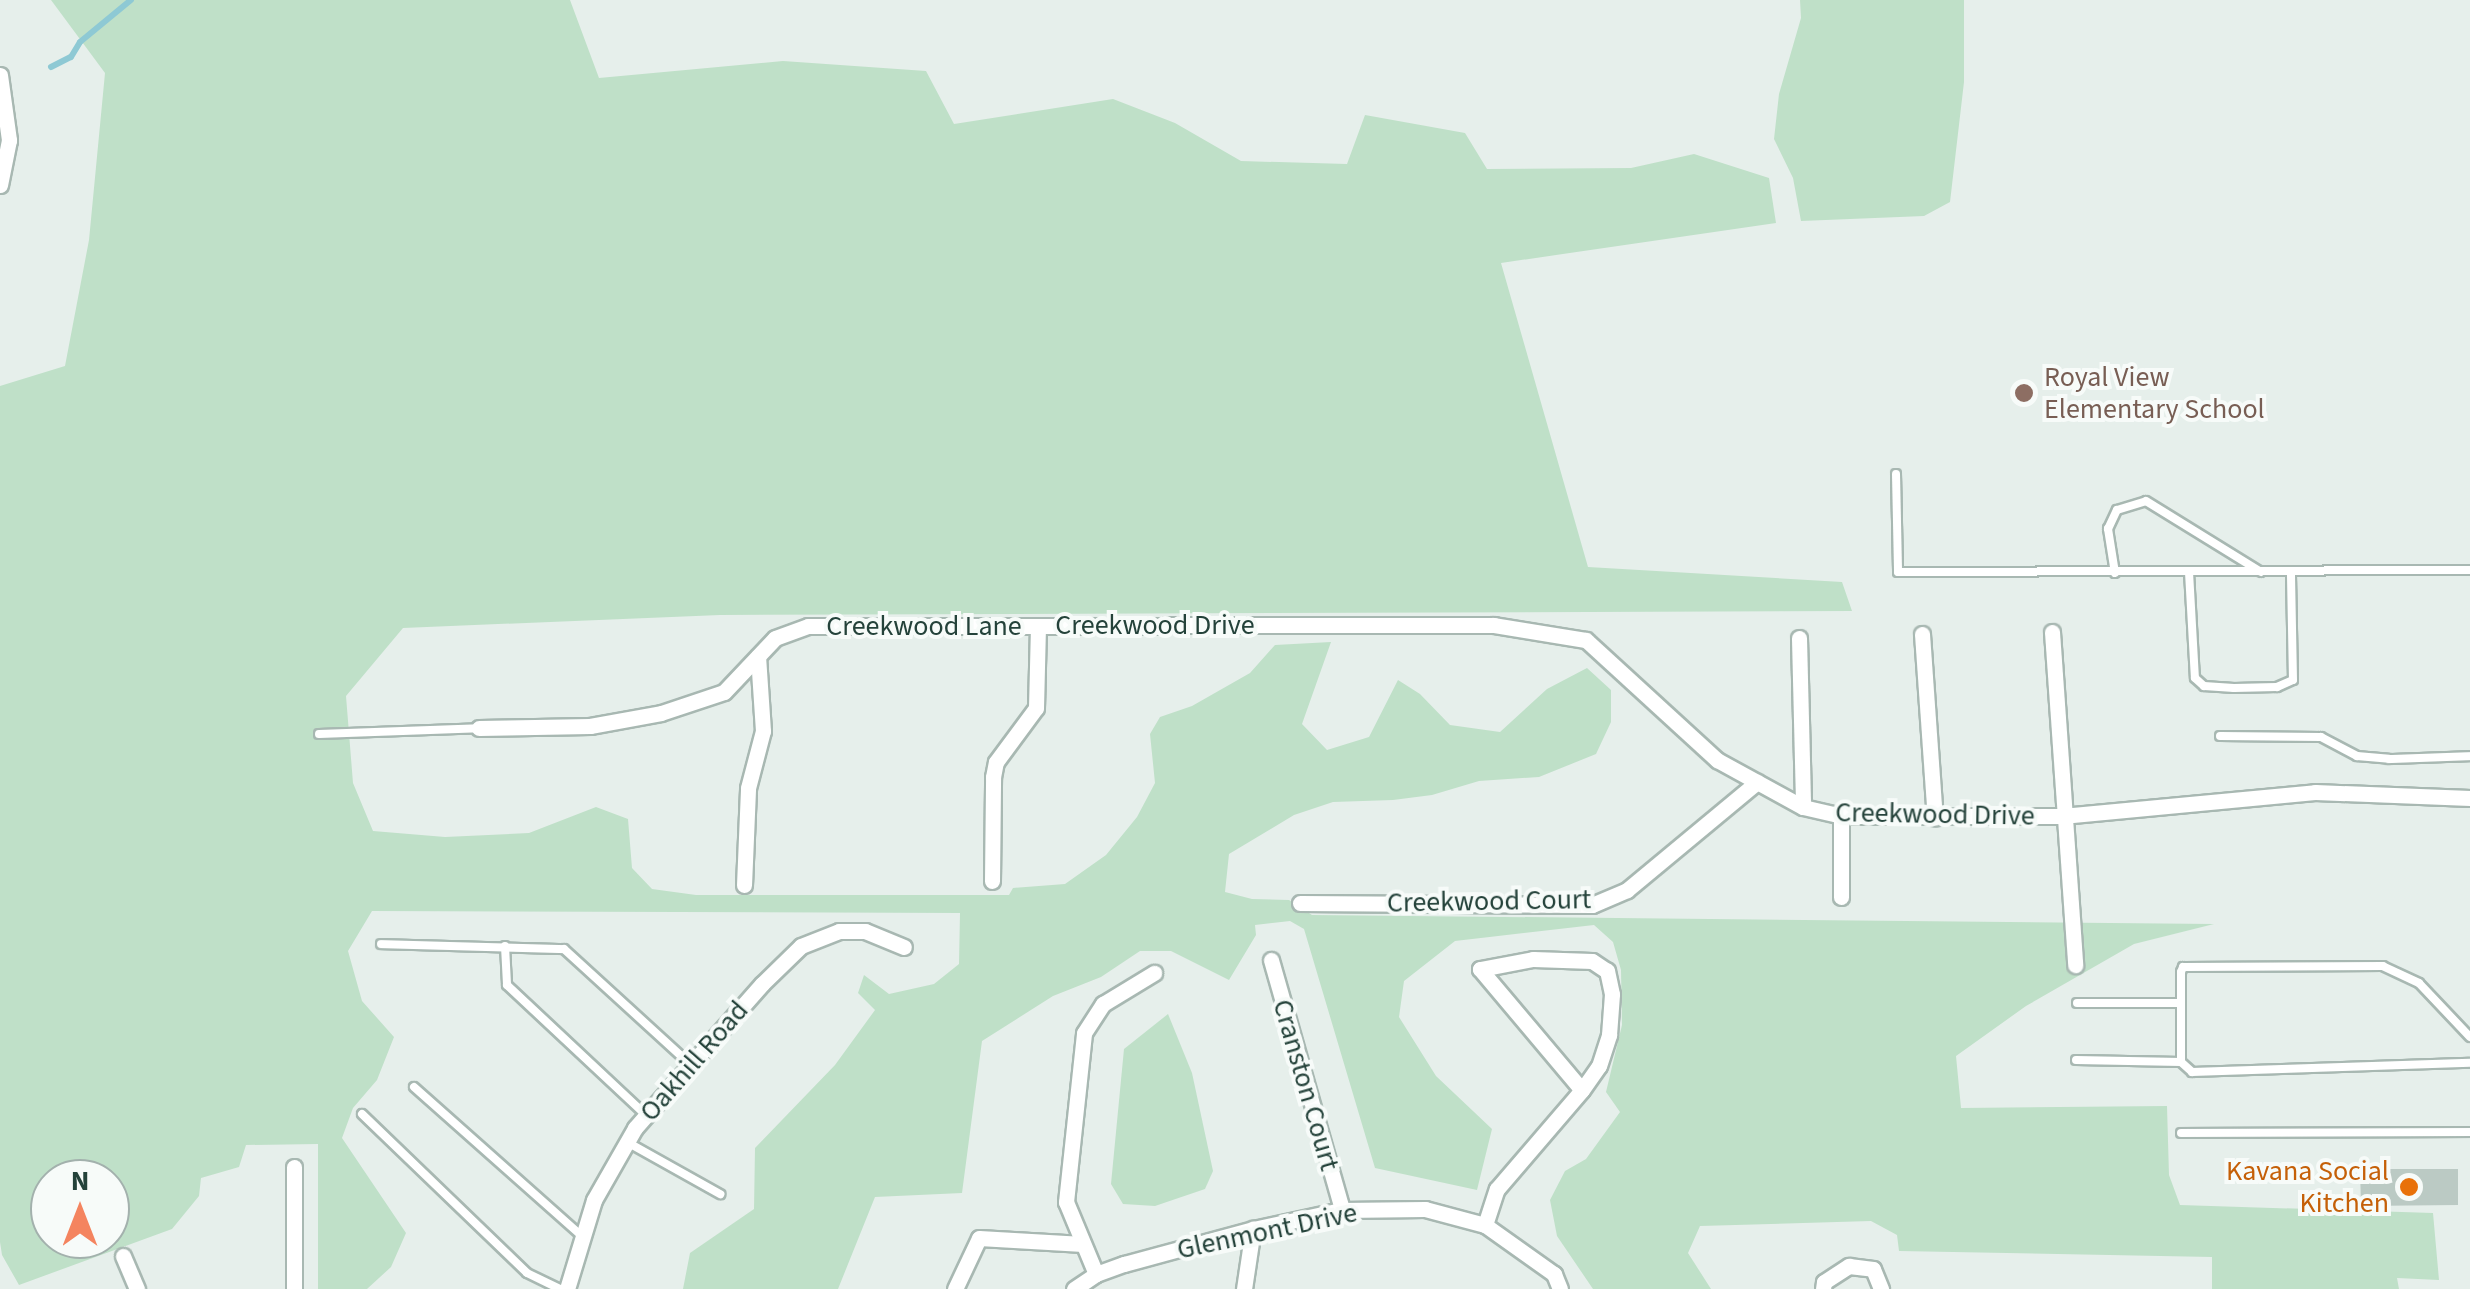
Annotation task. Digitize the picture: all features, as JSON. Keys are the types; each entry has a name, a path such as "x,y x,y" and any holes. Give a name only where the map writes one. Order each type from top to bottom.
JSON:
{"street":[{"path":"0,74 9,140 0,185"},
{"name":"Creekwood Drive","path":"1038,626 1494,625 1586,640 1717,760 1804,807 1841,816 2062,816 2315,792 2470,798"},
{"name":"Creekwood Lane","path":"479,728 590,726 661,713 724,692 775,638 808,626 1038,626"},
{"path":"992,881 993,777 996,762 1036,708 1038,626"},
{"path":"2052,632 2075,965"},
{"path":"1922,634 1934,818"},
{"path":"1799,638 1804,807"},
{"path":"744,884 748,788 763,731 758,656"},
{"name":"Creekwood Court","path":"1300,902 1592,905 1626,890 1758,782"},
{"path":"1841,816 1841,897"},
{"name":"Oakhill Road","path":"564,1289 594,1200 627,1142 689,1063 801,946 838,930 865,930 904,947"},
{"path":"1485,1225 1497,1189 1582,1090 1599,1066 1610,1035 1608,971 1592,961 1532,959 1480,968 1582,1090"},
{"name":"Cranston Court","path":"1270,960 1342,1210"},
{"path":"1096,1274 1066,1202 1084,1033 1104,1004 1154,973"},
{"path":"294,1168 294,1289"},
{"name":"Glenmont Drive","path":"1074,1289 1096,1274 1253,1228 1342,1210 1425,1209 1485,1225 1554,1274 1560,1289"},
{"path":"1244,1289 1253,1228"},
{"path":"955,1289 979,1238 1083,1244"},
{"path":"124,1259 137,1289"},
{"path":"1823,1289 1824,1282 1849,1266 1873,1269 1881,1289"}],"lane":[{"path":"1896,474 1898,572 2470,570"},
{"path":"2115,573 2108,530 2117,510 2146,502 2262,572"},
{"path":"2189,572 2194,678 2204,686 2234,688 2277,686 2293,680 2291,572"},
{"path":"319,734 479,728"},
{"path":"2220,736 2321,737 2357,756 2470,756"},
{"path":"381,944 564,949 689,1063"},
{"path":"505,946 507,985 646,1115"},
{"path":"2181,1062 2183,967 2383,966 2419,983 2470,1037"},
{"path":"2076,1003 2181,1003"},
{"path":"2076,1060 2181,1062 2192,1072 2470,1063"},
{"path":"414,1088 582,1236"},
{"path":"362,1114 527,1273 564,1289"},
{"path":"2181,1133 2470,1132"},
{"path":"627,1142 720,1194"}],"green space":[{"path":"51,0 570,0 599,78 783,61 926,71 954,124 1113,99 1175,123 1241,161 1347,164 1365,115 1465,133 1487,169 1631,168 1694,154 1769,178 1776,223 1501,263 1588,567 1842,582 1852,611 720,615 403,628 346,696 353,783 373,831 445,837 529,833 596,807 628,819 632,868 652,889 696,895 1009,895 1013,888 1065,884 1106,855 1137,817 1155,783 1150,734 1160,717 1192,706 1250,673 1275,645 1331,642 1302,724 1327,750 1369,737 1398,680 1420,694 1450,725 1500,732 1547,689 1587,668 1611,690 1611,722 1596,754 1539,777 1479,781 1432,795 1393,800 1333,802 1294,815 1229,854 1225,892 1252,899 1289,900 1312,915 2214,924 2134,944 2026,1006 1956,1056 1961,1108 2167,1106 2169,1175 2180,1205 2433,1213 2439,1280 2397,1278 2399,1289 2212,1289 2212,1257 1899,1251 1897,1235 1871,1221 1700,1226 1688,1253 1711,1289 1593,1289 1557,1236 1550,1200 1565,1171 1586,1159 1620,1112 1606,1092 1622,1025 1621,970 1613,942 1594,925 1455,941 1404,981 1399,1017 1436,1076 1492,1129 1477,1190 1375,1168 1304,929 1290,921 1255,925 1256,935 1229,980 1171,951 1140,951 1101,977 1053,996 982,1041 962,1193 875,1197 838,1289 683,1289 690,1253 754,1209 755,1148 835,1065 875,1010 858,993 864,975 889,994 934,984 959,964 960,913 372,911 348,951 362,1001 394,1037 377,1080 353,1108 342,1138 406,1233 391,1267 367,1289 318,1289 318,1144 246,1145 239,1167 201,1178 199,1196 172,1229 130,1244 130,1159 30,1159 30,1259 90,1259 19,1285 2,1255 0,1242 0,386 65,366 89,240 105,73"},
{"path":"1800,0 1964,0 1964,82 1950,202 1924,216 1801,221 1793,178 1774,139 1779,94 1801,18"},
{"path":"1168,1014 1192,1073 1213,1171 1205,1189 1155,1206 1123,1204 1111,1184 1124,1049"}],"building":[{"name":"Kavana Social Kitchen","path":"2360,1169 2458,1169 2458,1205 2361,1206"}],"waterway":[{"path":"51,67 71,57 80,42 131,0"}],"place":[{"name":"Royal View Elementary School","path":"2024,393"},
{"name":"Kavana Social Kitchen","path":"2409,1187"}]}
